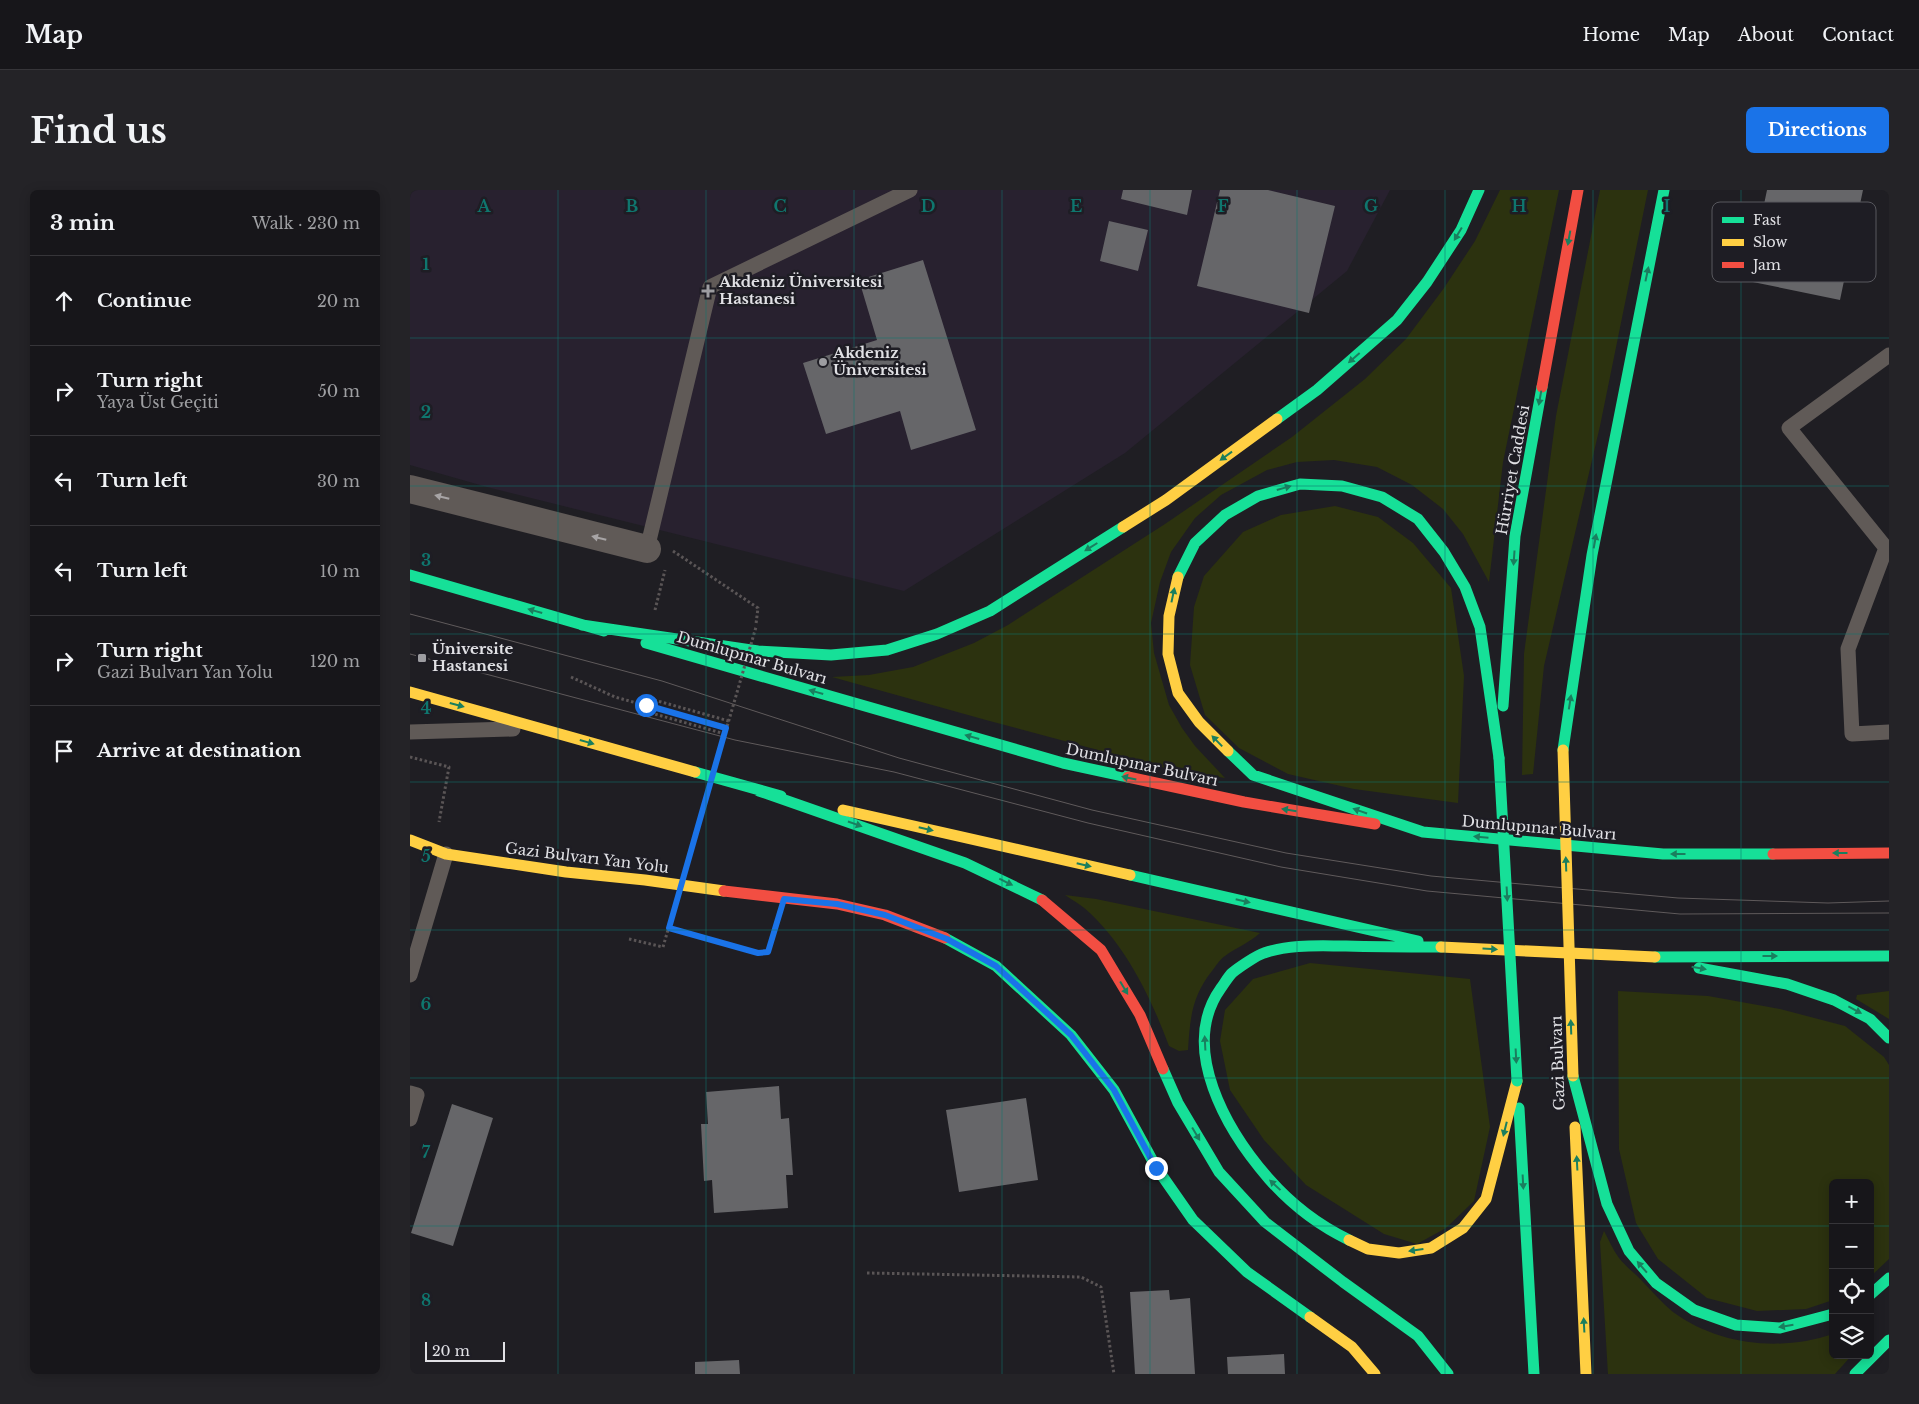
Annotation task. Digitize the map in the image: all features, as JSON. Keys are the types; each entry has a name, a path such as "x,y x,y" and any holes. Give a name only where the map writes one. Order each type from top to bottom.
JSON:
{"main road":[{"path":"582,625 758,651 831,655 887,650 937,634 990,611 1166,500 1318,390 1397,320 1427,282 1461,230 1479,190"},
{"name":"Hürriyet Caddesi","path":"1499,758 1515,536 1578,190"},
{"path":"1623,390 1664,190"},
{"path":"1623,390 1663,257"},
{"name":"Gazi Bulvarı","path":"1586,1374 1573,1076 1563,750 1592,555 1623,390"},
{"path":"1423,832 1292,787 1253,776 1199,722 1178,693 1168,654 1169,616 1177,579 1195,543 1224,515 1258,496 1300,484 1342,486 1382,497 1418,519 1444,552 1465,587 1480,627 1499,758 1534,1374"},
{"name":"Dumlupınar Bulvarı","path":"410,575 1063,763 1244,802 1423,832 1663,854 1889,853"},
{"path":"410,692 759,791 1441,947"},
{"path":"759,791 965,863 1045,901 1101,950 1140,1015 1178,1103 1219,1172 1265,1222 1343,1282 1418,1336 1448,1374"},
{"name":"Gazi Bulvarı Yan Yolu","path":"410,840 440,852 566,872 837,904 885,915 947,939 996,966 1071,1035 1090,1059 1114,1090 1156,1168 1193,1220 1247,1272 1352,1347 1375,1374"},
{"path":"1517,1081 1486,1199 1463,1228 1431,1248 1399,1253 1368,1249 1333,1232 1302,1210 1269,1179 1243,1144 1223,1112 1207,1071 1204,1033 1212,1001 1232,973 1263,953 1303,946 1441,947 1633,957 1889,956"},
{"path":"1633,957 1787,984 1834,1000 1870,1019 1889,1038"},
{"path":"1573,1076 1607,1204 1629,1251 1656,1283 1694,1310 1736,1325 1780,1328 1829,1316"},
{"path":"1874,1291 1889,1278"},
{"path":"1855,1374 1889,1340"}],"street":[{"path":"410,489 660,558"}],"lane":[{"path":"660,558 710,288 910,190"},
{"path":"1889,354 1788,428 1886,548 1848,649 1852,734 1889,732"},
{"path":"410,732 540,728"},
{"path":"410,975 440,852"},
{"path":"410,1093 417,1095 410,1120"}],"path":[{"path":"629,939 663,947 756,627 758,608 670,550 660,558 655,610 660,612"},
{"path":"571,677 615,697 726,728"},
{"path":"725,734 644,711 647,698 729,721"},
{"path":"410,757 448,767 440,852"},
{"path":"669,928 758,953 768,952 784,899"},
{"path":"867,1273 1080,1276 1101,1287 1114,1374"}],"shaded area":[{"name":"Akdeniz Üniversitesi","path":"410,190 1390,190 1347,271 1125,453 904,591 487,487 410,465"}],"green space":[{"path":"1500,190 1559,190 1503,462 1489,582 1463,534 1443,509 1412,485 1377,467 1334,460 1297,462 1267,470 1221,495 1195,518 1171,552 1160,582 1151,623 1154,653 1169,705 1195,746 1225,778 1165,768 832,677 869,675 913,667 974,643 1008,625 1165,524 1292,437 1365,379 1406,339 1444,288 1475,241"},
{"path":"1600,190 1648,190 1600,426 1544,666 1533,774 1522,775 1524,654 1556,416"},
{"path":"1335,506 1378,517 1413,543 1451,588 1464,676 1458,803 1354,789 1288,774 1239,748 1205,715 1190,665 1194,607 1204,576 1243,532 1281,515"},
{"path":"1065,895 1096,899 1260,933 1252,940 1223,957 1205,980 1193,1008 1188,1050 1179,1051 1169,1046 1146,993 1116,943 1088,911"},
{"path":"1310,963 1470,979 1490,1127 1474,1201 1446,1228 1417,1244 1384,1234 1306,1185 1264,1140 1230,1090 1220,1041 1225,1010 1253,979"},
{"path":"1618,991 1708,996 1780,1009 1845,1026 1884,1057 1889,1065 1889,1259 1874,1273 1874,1179 1829,1179 1829,1301 1806,1309 1757,1311 1707,1298 1658,1259 1636,1223 1619,1149"},
{"path":"1889,991 1889,1019 1856,999 1857,995"},
{"path":"1604,1231 1622,1261 1669,1309 1710,1332 1729,1338 1771,1344 1813,1340 1829,1335 1829,1359 1848,1359 1835,1374 1608,1374 1600,1242"}],"building":[{"path":"1123,190 1192,190 1187,215 1121,199"},
{"path":"1220,190 1268,190 1335,206 1309,313 1197,286"},
{"path":"1767,190 1863,190 1860,202 1764,202"},
{"path":"1109,221 1148,230 1138,271 1100,261"},
{"path":"923,260 976,430 911,450 900,411 826,434 803,363 877,340 859,280"},
{"path":"1753,282 1844,282 1840,300"},
{"path":"779,1086 781,1119 789,1118 793,1175 786,1175 788,1208 714,1213 712,1180 704,1181 701,1124 708,1124 706,1092"},
{"path":"1026,1098 1038,1180 959,1192 946,1110"},
{"path":"452,1104 493,1118 453,1246 411,1233"},
{"path":"1169,1290 1170,1300 1190,1298 1195,1374 1135,1374 1130,1292"},
{"path":"1284,1354 1285,1374 1228,1374 1227,1357"},
{"path":"739,1360 740,1374 695,1374 695,1362"}],"tram line":[{"path":"410,614 662,681 899,758 1092,810 1286,853 1431,876 1678,898 1828,903 1889,901"},
{"path":"410,654 735,740 894,772 1088,823 1281,867 1427,891 1680,914 1889,913"}],"traffic: fast":[{"path":"1277,419 1317,390 1397,320 1427,282 1461,230 1479,190"},
{"path":"1563,750 1592,555 1664,190"},
{"path":"1503,706 1515,536 1542,387"},
{"path":"1178,577 1195,543 1225,515 1258,496 1300,484 1342,486 1382,497 1418,519 1444,552 1465,587 1480,627 1499,758"},
{"path":"582,625 758,651 831,655 887,650 937,634 990,611 1123,527"},
{"path":"410,575 604,631"},
{"path":"646,643 1063,763 1128,777"},
{"path":"1228,751 1253,775 1423,832 1663,854 1773,854"},
{"path":"1499,758 1517,1081"},
{"path":"695,772 781,796"},
{"path":"759,791 965,863 1042,900"},
{"path":"1130,875 1418,941"},
{"path":"945,938 996,966 1071,1035 1114,1090 1156,1167 1193,1220 1247,1272 1310,1317"},
{"path":"1349,1240 1296,1206 1269,1179 1238,1137 1224,1113 1213,1088 1206,1062 1204,1036 1209,1011 1221,988 1232,973 1257,956 1274,950 1315,946 1441,947"},
{"path":"1655,957 1889,956"},
{"path":"1699,968 1787,984 1834,1000 1870,1019 1889,1038"},
{"path":"1163,1069 1178,1103 1219,1172 1265,1222 1343,1282 1418,1336 1448,1374"},
{"path":"1573,1076 1607,1204 1629,1251 1656,1283 1694,1310 1736,1325 1780,1328 1829,1315"},
{"path":"1519,1108 1534,1374"},
{"path":"1874,1291 1889,1278"},
{"path":"1855,1374 1889,1340"}],"traffic: slow":[{"path":"1123,527 1166,500 1277,419"},
{"path":"1178,577 1169,616 1168,654 1178,693 1199,722 1228,751"},
{"path":"410,692 695,772"},
{"path":"1563,750 1573,1076"},
{"path":"843,810 1130,875"},
{"path":"410,840 446,854 566,872 724,891"},
{"path":"1441,947 1655,957"},
{"path":"1349,1240 1368,1249 1399,1253 1431,1248 1463,1228 1486,1199 1517,1081"},
{"path":"1575,1127 1586,1374"},
{"path":"1310,1317 1352,1347 1375,1374"}],"traffic: jam":[{"path":"1542,387 1578,190"},
{"path":"1128,777 1244,802 1375,824"},
{"path":"1773,854 1889,853"},
{"path":"724,891 837,904 885,915 945,938"},
{"path":"1042,900 1101,950 1140,1015 1163,1069"}],"place":[{"name":"Akdeniz Üniversitesi Hastanesi","path":"708,291"},
{"name":"Akdeniz Üniversitesi","path":"823,362"},
{"name":"Üniversite Hastanesi","path":"422,658"}],"route":[{"path":"646,705 726,728 669,928 758,953 768,952 784,899 837,904 885,915 947,939 996,966 1071,1035 1114,1090 1156,1168"}]}
